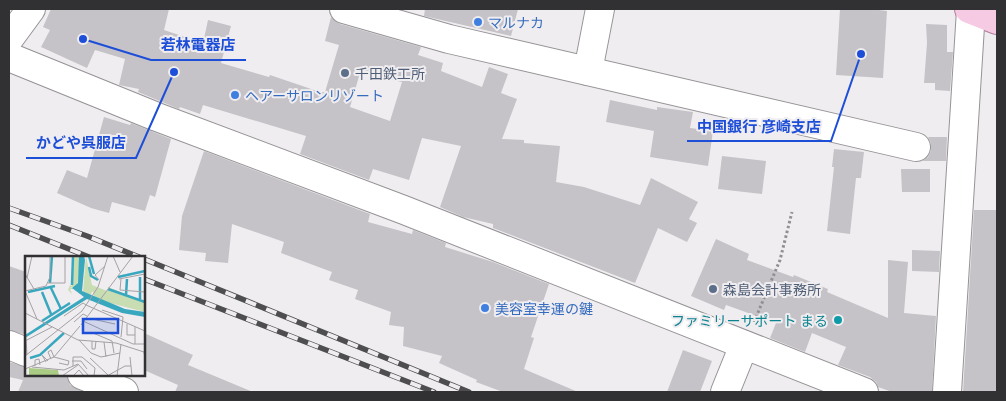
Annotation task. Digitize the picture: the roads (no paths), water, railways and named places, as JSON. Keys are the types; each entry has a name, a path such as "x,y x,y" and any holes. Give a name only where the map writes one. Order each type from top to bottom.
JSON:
{"main road":[{"path":"970,9 997,20"}],"street":[{"path":"9,39 30,9"},
{"path":"344,9 449,39 916,147"},
{"path":"588,71 600,9"},
{"path":"947,392 970,9"},
{"path":"9,57 157,117 404,210 744,345 831,387 864,392"},
{"path":"9,344 25,352"},
{"path":"725,392 744,345"},
{"path":"84,376 124,392"}],"railway":[{"path":"9,208 137,256"},
{"path":"9,225 86,256"},
{"path":"145,259 469,392"},
{"path":"145,279 434,392"}],"place":[{"name":"マルナカ","path":"478,22"},
{"name":"若林電器店","path":"83,39"},
{"name":"中国銀行 彦崎支店","path":"861,54"},
{"name":"かどや呉服店","path":"174,72"},
{"name":"千田鉄工所","path":"345,73"},
{"name":"ヘアーサロンリゾート","path":"235,95"},
{"name":"森島会計事務所","path":"713,289"},
{"name":"美容室幸運の鍵","path":"485,308"},
{"name":"ファミリーサポート まる","path":"838,320"}]}
